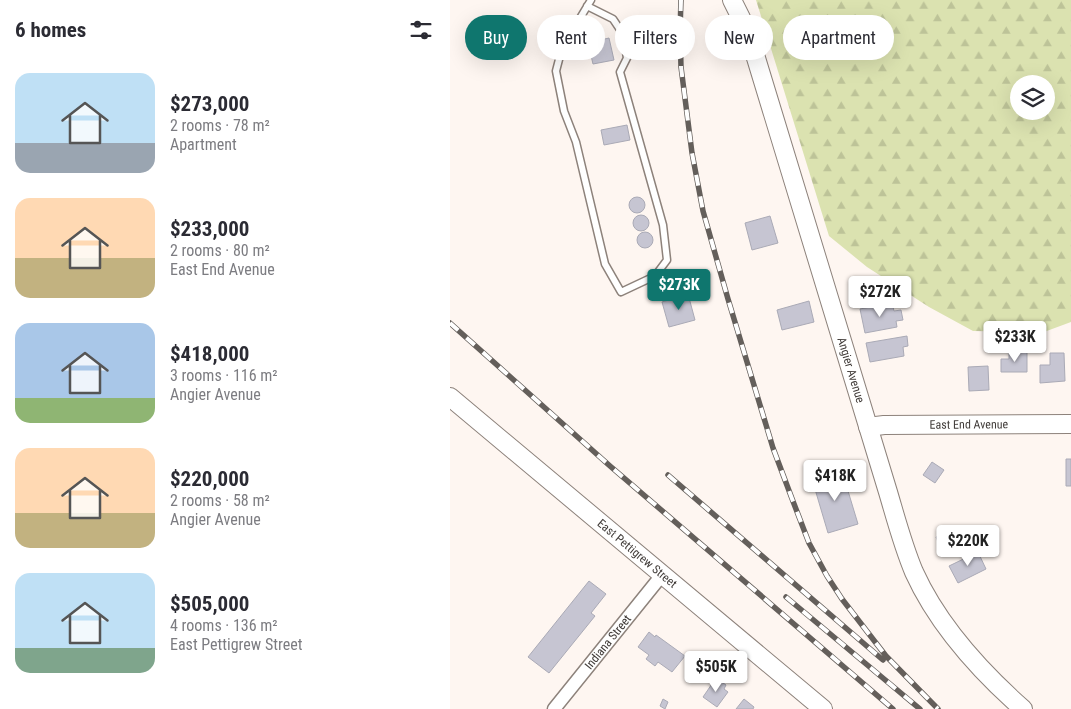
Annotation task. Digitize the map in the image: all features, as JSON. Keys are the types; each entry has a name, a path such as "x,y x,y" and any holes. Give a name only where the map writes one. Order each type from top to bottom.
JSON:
{"main road":[{"name":"Angier Avenue","path":"732,0 756,58 899,532 914,572 945,624 980,667 1023,709"},
{"name":"East Pettigrew Street","path":"450,397 823,709"},
{"name":"East End Avenue","path":"868,427 884,424 1071,424"}],"street":[{"name":"Indiana Street","path":"554,709 662,575"}],"lane":[{"path":"589,3 613,19 623,34 627,58 620,72 663,225 667,260 655,276 621,292 604,264 576,142 564,111 556,71 562,48 589,3"}],"green space":[{"path":"756,0 1071,0 1071,322 1044,332 973,331 929,307 867,267 829,236 773,55 773,15 761,15"}],"building":[{"path":"609,38 614,60 593,64 592,60 605,60 605,39"},
{"path":"627,125 630,140 604,145 601,130"},
{"path":"637,197 645,205 637,213 629,205"},
{"path":"641,215 649,223 641,231 633,223"},
{"path":"770,216 778,243 752,250 745,223"},
{"path":"645,232 653,240 645,248 637,240"},
{"path":"688,294 695,320 669,327 662,302"},
{"path":"809,301 814,322 782,330 777,310"},
{"path":"892,303 894,311 901,310 903,320 896,321 897,327 865,333 860,309"},
{"path":"907,336 908,346 903,347 904,356 870,362 866,343"},
{"path":"1009,352 1027,352 1027,372 1001,372 1001,359 1009,359"},
{"path":"1050,353 1064,353 1065,381 1040,383 1040,365 1050,365"},
{"path":"988,366 989,390 969,391 968,367"},
{"path":"1066,459 1071,459 1071,486 1066,486"},
{"path":"932,462 944,470 935,483 923,475"},
{"path":"842,471 858,524 828,533 812,479"},
{"path":"960,528 967,546 943,555 936,537"},
{"path":"978,552 986,569 958,583 949,566"},
{"path":"589,581 606,594 591,613 595,616 549,673 528,657"},
{"path":"649,632 685,656 672,672 658,662 655,666 646,659 649,655 638,647"},
{"path":"716,678 726,685 724,689 728,692 717,707 703,697"},
{"path":"663,699 668,702 665,709 660,706"},
{"path":"744,699 754,707 753,709 736,709"}],"railway":[{"path":"681,0 681,67 692,153 703,211 773,448 809,543 827,576 842,599 886,656 938,709"},
{"path":"450,323 610,466 893,709"},
{"path":"668,475 883,660"},
{"path":"786,597 920,709"}]}
